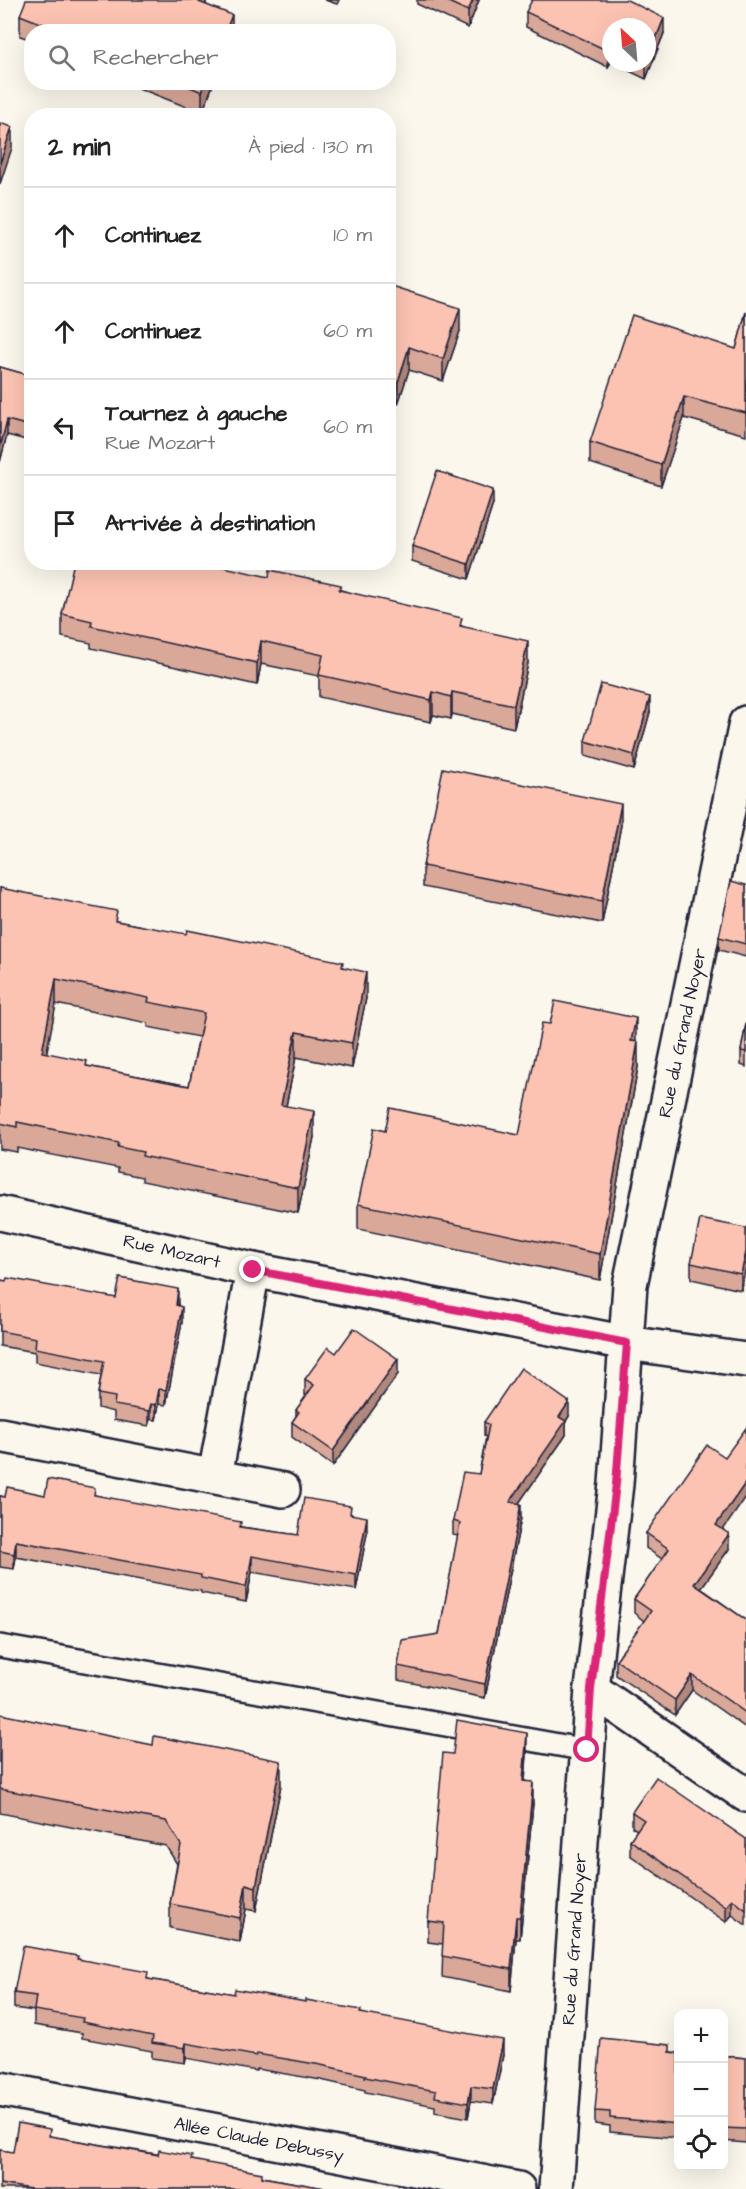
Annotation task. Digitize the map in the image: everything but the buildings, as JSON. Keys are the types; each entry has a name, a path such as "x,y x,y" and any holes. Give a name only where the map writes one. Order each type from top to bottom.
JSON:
{"street":[{"name":"Rue du Grand Noyer","path":"556,2189 591,1689 616,1484 630,1285 746,723"},
{"name":"Rue Mozart","path":"0,1213 253,1270 627,1343 746,1360"},
{"path":"214,1476 253,1270"},
{"path":"0,1435 283,1490"},
{"path":"591,1689 746,1795"},
{"name":"Allée Claude Debussy","path":"0,2089 518,2189"}],"lane":[{"path":"0,1646 587,1750"}],"route":[{"path":"253,1270 627,1343 616,1484 591,1689 587,1750"}]}
